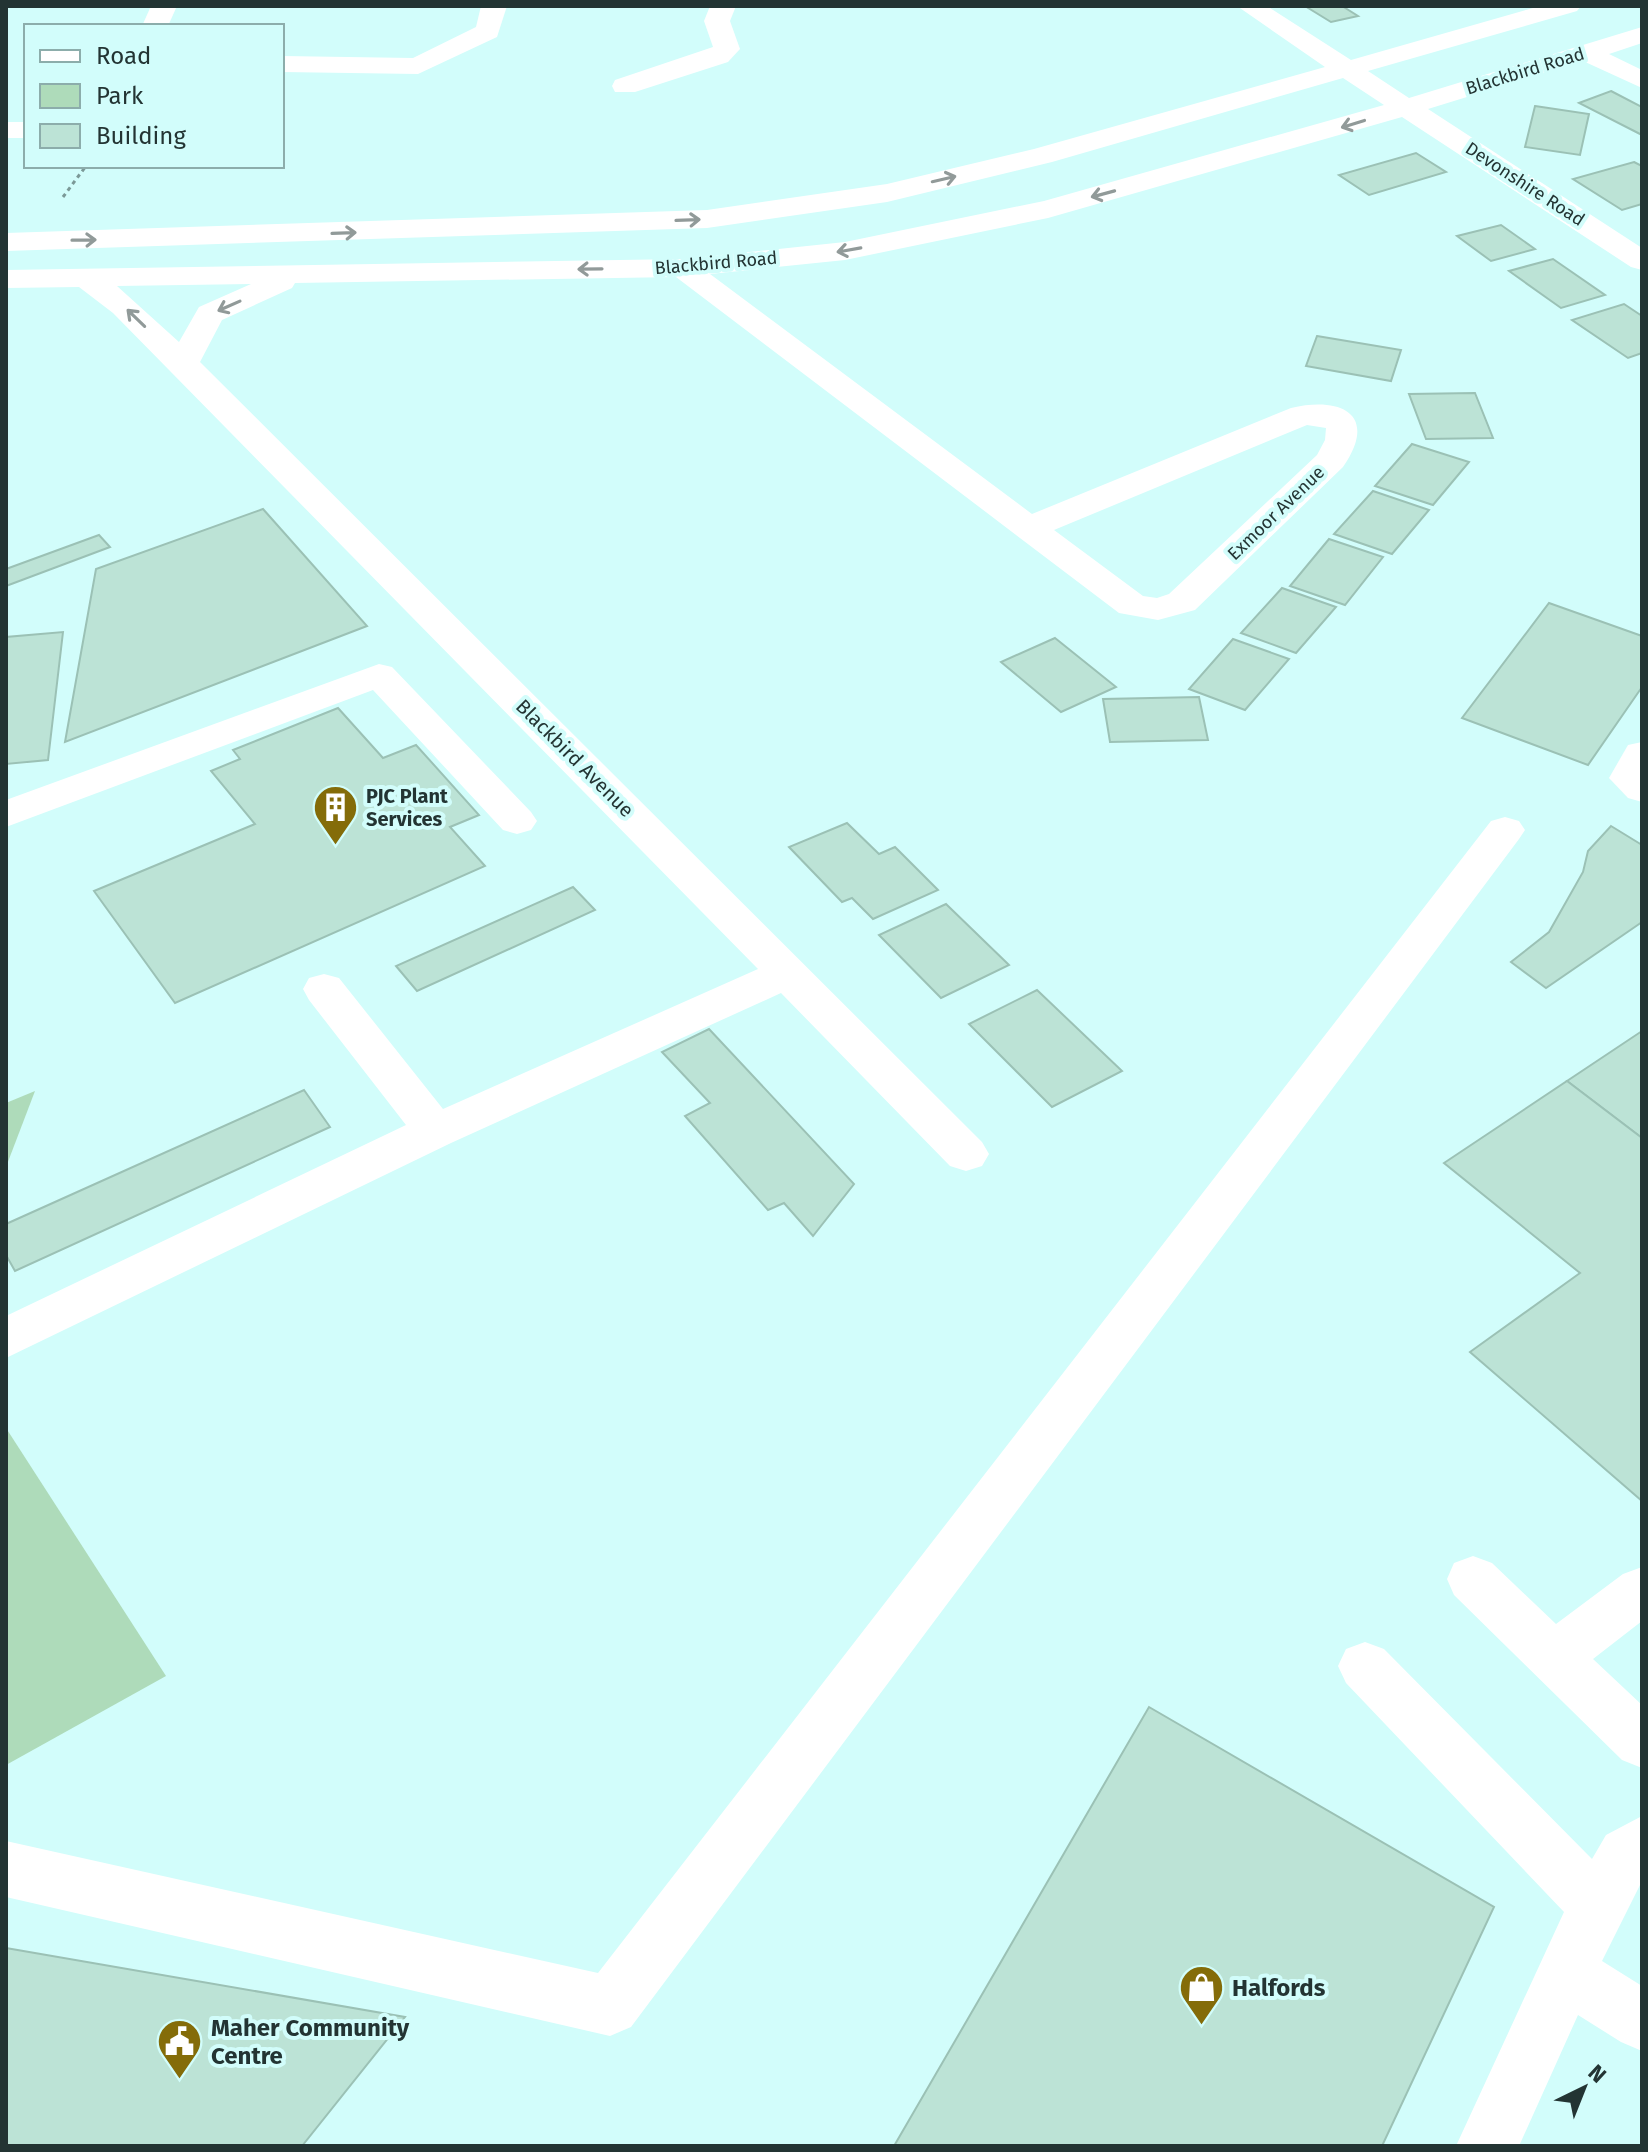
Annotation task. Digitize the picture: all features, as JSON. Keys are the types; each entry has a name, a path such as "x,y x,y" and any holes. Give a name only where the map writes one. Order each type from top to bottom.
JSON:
{"street":[{"path":"284,64 418,66 488,31 494,6"},
{"path":"625,86 719,56 727,49 717,21 723,6"},
{"path":"1250,6 1408,108"},
{"path":"6,242 707,219 887,193 1042,156 1568,6"},
{"name":"Blackbird Road","path":"6,279 683,268 845,251 1048,209 1408,108 1642,35"},
{"path":"1585,52 1642,80"},
{"name":"Devonshire Road","path":"1408,108 1642,261"},
{"name":"Exmoor Avenue","path":"683,268 1132,605 1158,609 1182,602 1331,460 1342,440 1343,425 1330,416 1303,415 1030,527"},
{"path":"183,363 210,314 299,274"},
{"name":"Blackbird Avenue","path":"86,278 124,306 183,363 966,1154"},
{"path":"6,814 379,675 517,821"},
{"path":"1642,754 1628,778 1642,789"},
{"path":"6,1869 610,2006 1505,830"},
{"path":"6,1338 435,1131 786,974"},
{"path":"324,989 435,1131"},
{"path":"1473,1579 1642,1742"},
{"path":"1554,1657 1642,1590"},
{"path":"1365,1666 1598,1906"},
{"path":"1487,2146 1598,1906 1626,1854 1642,1843"},
{"path":"1567,1973 1642,2021"}],"green space":[{"path":"35,1091 6,1167 6,1103"},
{"path":"6,1428 166,1676 6,1765"}],"building":[{"path":"1305,6 1342,6 1358,16 1331,22"},
{"path":"1611,91 1642,107 1642,135 1579,103"},
{"path":"1535,106 1589,114 1580,155 1525,147"},
{"path":"1416,153 1446,172 1369,195 1339,175"},
{"path":"1634,162 1642,166 1642,204 1622,210 1573,179"},
{"path":"1501,225 1535,249 1491,261 1457,236"},
{"path":"1553,259 1605,295 1561,308 1509,271"},
{"path":"1624,304 1642,316 1642,353 1628,358 1572,320"},
{"path":"1317,336 1401,350 1391,381 1306,366"},
{"path":"1475,393 1493,438 1426,439 1409,394"},
{"path":"1412,444 1469,462 1433,505 1375,486"},
{"path":"1373,491 1429,510 1392,554 1334,534"},
{"path":"263,509 367,626 65,742 96,569"},
{"path":"99,535 110,547 6,586 6,569"},
{"path":"1329,539 1383,557 1345,605 1290,586"},
{"path":"1282,588 1336,607 1296,653 1241,633"},
{"path":"1549,603 1642,636 1642,687 1588,765 1462,718"},
{"path":"63,632 48,760 6,764 6,637"},
{"path":"1055,638 1116,687 1061,712 1001,662"},
{"path":"1233,639 1289,659 1245,710 1189,689"},
{"path":"1199,697 1208,740 1110,742 1103,699"},
{"name":"PJC Plant Services","path":"338,708 383,758 416,745 479,815 450,827 485,866 175,1003 94,891 255,824 211,771 240,759 233,750"},
{"path":"847,823 879,854 895,847 938,890 873,919 852,898 842,902 789,847"},
{"path":"1611,826 1642,845 1642,922 1546,988 1511,962 1549,932 1583,872 1588,851"},
{"path":"573,887 595,910 417,991 396,966"},
{"path":"946,904 1009,965 941,998 879,935"},
{"path":"1037,990 1122,1071 1052,1107 969,1024"},
{"path":"709,1029 854,1184 813,1236 784,1203 768,1210 685,1116 710,1103 662,1052"},
{"path":"1642,1031 1642,1138 1567,1081"},
{"path":"1567,1081 1642,1138 1642,1501 1470,1352 1580,1273 1444,1163"},
{"path":"304,1090 330,1127 15,1271 6,1255 6,1224"},
{"name":"Halfords","path":"1149,1707 1494,1907 1382,2146 894,2146"},
{"name":"Maher Community Centre","path":"6,1948 405,2017 302,2146 6,2146"}],"place":[{"name":"PJC Plant Services","path":"335,847"},
{"name":"Halfords","path":"1201,2027"},
{"name":"Maher Community Centre","path":"180,2081"}]}
